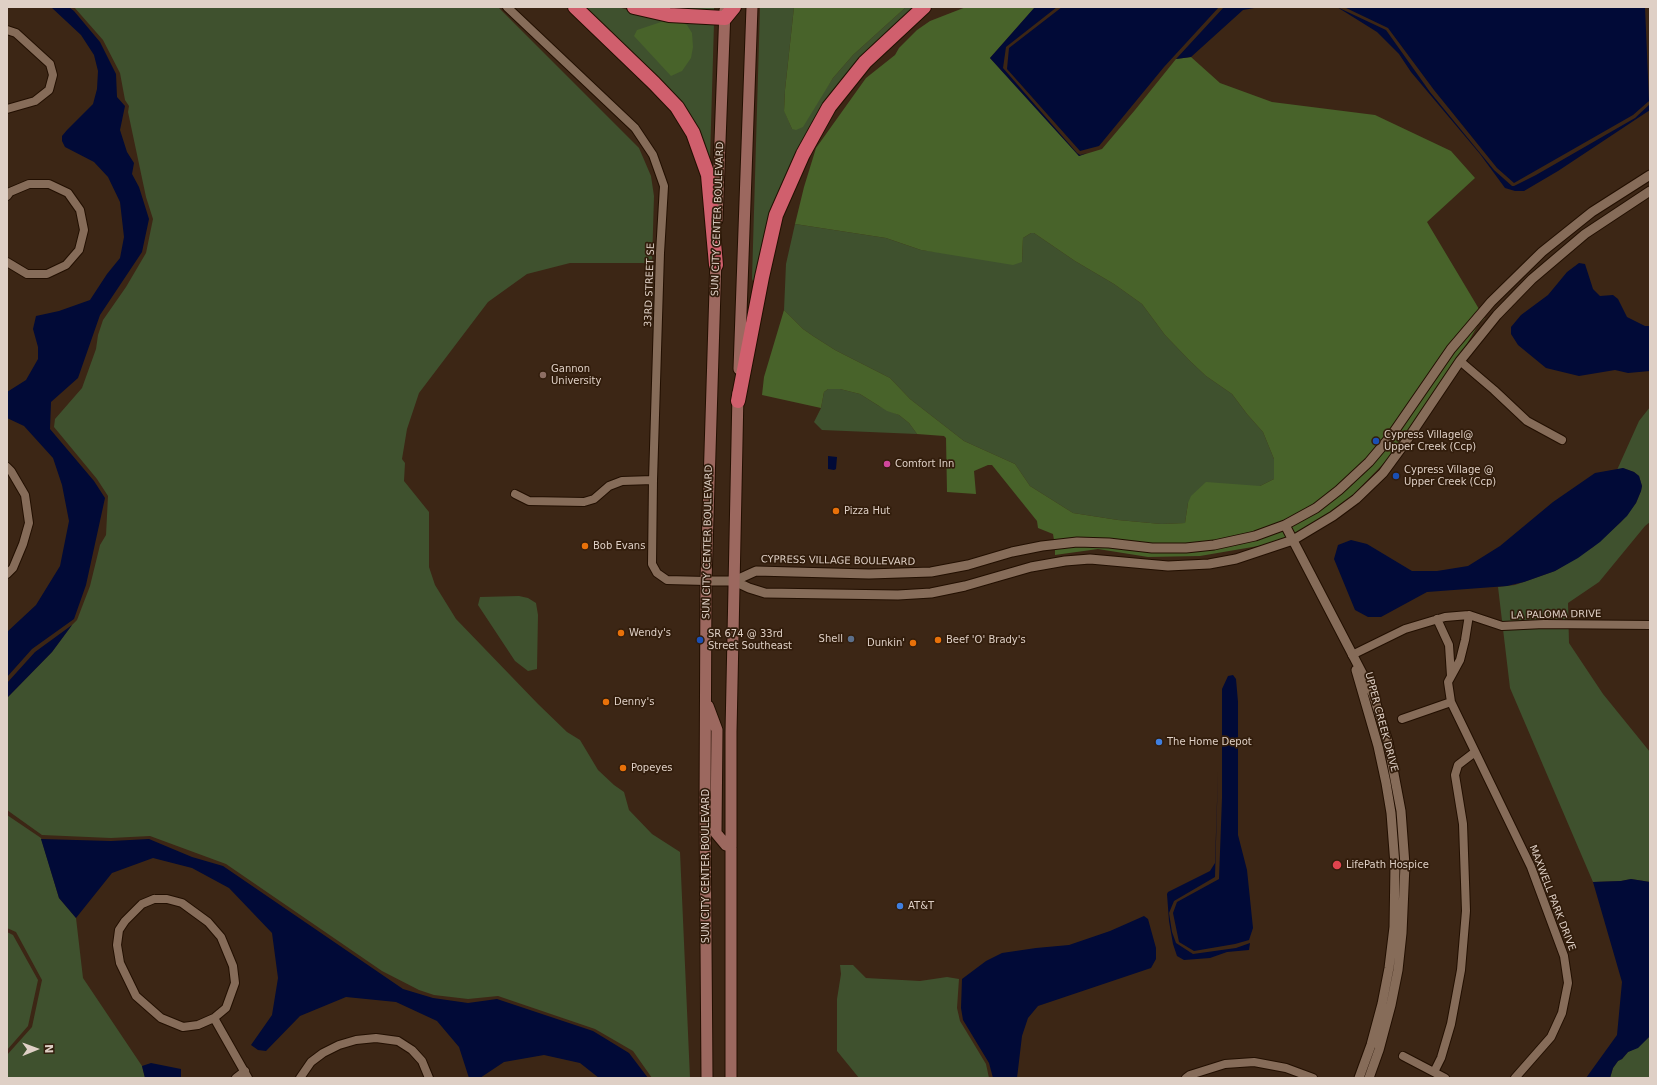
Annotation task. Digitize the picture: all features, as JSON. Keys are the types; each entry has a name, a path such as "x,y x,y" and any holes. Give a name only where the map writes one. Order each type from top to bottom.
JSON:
{"highway":[{"path":"575,7 677,107 693,133 708,174 716,265"},
{"path":"634,7 669,15 725,13 734,7"},
{"path":"738,401 762,276 776,214 803,154 829,107 865,62 924,7"}],"main road":[{"path":"731,1078 730,847 734,581 738,401 752,7"},
{"name":"SUN CITY CENTER BOULEVARD","path":"707,1078 706,581 725,13"},
{"path":"706,698 716,730 716,833 726,845 730,847"}],"street":[{"name":"33RD STREET SE","path":"507,7 636,128 654,156 664,186 660,253 652,564 657,573 667,580 706,581"},
{"path":"7,30 16,33 50,64 53,75 49,90 35,101 7,109"},
{"name":"CYPRESS VILLAGE BOULEVARD","path":"734,581 756,571 869,574 931,572 968,565 1012,552 1042,546 1077,542 1109,543 1152,548 1186,548 1214,545 1255,536 1285,525 1316,508 1339,490 1369,462 1391,436 1451,349 1491,302 1542,252 1592,212 1650,175"},
{"path":"7,196 10,192 29,184 49,184 68,193 80,210 84,230 79,250 66,265 48,274 27,274 7,262"},
{"path":"706,581 734,581 749,588 765,592 898,595 931,593 965,586 1031,567 1065,561 1090,559 1168,566 1209,564 1236,559 1293,540 1333,516 1356,499 1382,473 1405,444 1460,361 1497,315 1532,279 1585,234 1650,191"},
{"path":"1460,361 1494,390 1527,422 1562,440"},
{"path":"7,468 11,471 25,495 29,523 23,544 13,568 7,574"},
{"path":"515,494 529,501 584,502 594,499 609,486 622,481 653,480"},
{"name":"UPPER CREEK DRIVE","path":"1285,525 1373,694 1388,742 1401,811 1405,865 1403,926 1398,970 1391,1005 1379,1050 1369,1078"},
{"name":"LA PALOMA DRIVE","path":"1352,655 1405,629 1445,617 1469,615 1502,626 1544,624 1650,625"},
{"name":"MAXWELL PARK DRIVE","path":"1469,615 1460,660 1448,682 1450,702 1532,867 1564,956 1568,983 1562,1013 1551,1037 1515,1078"},
{"name":"MAXWELL PARK DRIVE","path":"1438,619 1449,646 1451,677"},
{"name":"UPPER CREEK DRIVE","path":"1352,655 1378,746 1386,783 1391,813 1395,865 1394,927 1388,968 1382,1004 1360,1078"},
{"path":"1402,718 1450,702"},
{"path":"1434,1072 1441,1058 1451,1024 1461,970 1466,911 1463,824 1455,774 1458,766 1476,752"},
{"path":"154,899 167,899 182,903 208,922 220,936 233,966 235,983 226,1008 214,1018 198,1025 183,1027 161,1018 136,996 120,963 117,945 119,930 122,925 142,904 154,899"},
{"path":"214,1018 247,1075 236,1078"},
{"path":"300,1078 311,1062 323,1053 345,1043 356,1040 376,1038 398,1041 412,1050 422,1061 428,1078"},
{"path":"1403,1056 1445,1078"},
{"path":"1186,1078 1190,1075 1226,1064 1254,1062 1286,1068 1313,1078"}],"green space":[{"path":"74,7 498,7 639,148 651,176 654,196 652,263 570,263 527,274 488,302 419,393 407,429 402,459 405,463 404,481 429,512 429,567 435,585 456,619 538,704 567,732 580,740 598,770 624,792 629,810 652,834 680,852 690,1078 652,1078 633,1051 595,1029 498,996 468,999 434,995 419,990 382,971 226,864 150,836 111,838 42,835 7,810 7,698 52,652 77,620 90,586 100,545 106,535 108,496 97,479 54,427 55,419 82,388 96,349 98,335 103,320 126,287 146,253 153,219 146,197 128,112 129,106 125,100 120,73 103,40"},
{"path":"581,7 618,7 632,11 714,23 710,159 707,158 703,144"},
{"path":"646,7 714,7 714,16"},
{"path":"760,7 794,7 784,110 792,129 818,100 833,78 853,55 906,7 918,7 827,104 754,283 752,279"},
{"path":"794,7 906,7 853,55 833,78 803,127 796,130 792,129 784,111"},
{"path":"966,7 1035,7 990,58 1079,156 1102,149 1176,59 1191,57 1220,83 1272,102 1375,115 1451,151 1475,178 1427,222 1479,309 1388,433 1366,459 1336,487 1314,504 1283,521 1254,532 1213,541 1185,544 1152,544 1054,540 1053,534 1038,528 1037,521 992,465 988,465 974,471 976,494 947,492 946,438 944,436 917,434 909,423 899,415 887,411 860,394 840,389 828,389 824,392 821,408 762,395 764,377 784,310 803,329 813,336 835,350 890,378 910,399 964,441 1015,464 1030,486 1073,513 1118,520 1161,524 1185,523 1188,503 1191,496 1206,482 1260,486 1274,479 1274,459 1263,432 1232,394 1206,376 1190,361 1165,335 1142,304 1114,284 1075,261 1034,233 1031,233 1023,238 1022,262 1013,265 921,250 886,238 795,224 816,148 866,78 895,55 899,48 917,30 930,21"},
{"path":"667,20 679,21 687,25 692,33 693,47 691,58 682,71 671,76 634,36 637,30"},
{"path":"795,224 886,238 921,250 1022,262 1023,238 1031,233 1034,233 1075,261 1114,284 1142,304 1165,335 1190,361 1206,376 1232,394 1263,432 1274,459 1274,479 1260,486 1188,503 1185,523 1161,524 1118,520 1073,513 1030,486 1015,464 964,441 910,399 890,378 835,350 813,336 803,329 784,310 786,264"},
{"path":"1484,317 1485,318 1478,325 1464,349 1454,361 1386,461 1349,499 1336,509 1295,534 1291,526 1342,493 1455,351"},
{"path":"828,389 840,389 860,394 879,406 899,415 909,423 917,434 822,430 814,422 821,408 824,392"},
{"path":"1650,407 1650,522 1645,526 1599,582 1568,603 1569,643 1603,694 1650,752 1650,882 1631,879 1621,881 1593,882 1510,688 1498,587 1515,585 1555,571 1593,547 1621,522 1636,503 1642,486 1639,476 1634,472 1623,468 1617,470 1639,421"},
{"path":"1283,530 1287,538 1270,544 1200,556 1148,557 1098,549 1055,555 1055,548 1078,546 1108,547 1152,552"},
{"path":"519,596 528,598 536,603 538,615 537,669 528,671 515,661 478,605 480,597"},
{"path":"7,815 41,838 59,898 76,918 83,978 142,1066 145,1078 7,1078 7,1055 32,1027 42,980 16,932 7,928"},
{"path":"7,932 13,935 38,980 28,1026 7,1050"},
{"path":"840,965 853,965 866,978 920,981 947,977 959,979 957,1008 960,1021 986,1064 989,1078 859,1078 837,1051 837,999 841,974"},
{"path":"1650,1036 1650,1078 1610,1078 1613,1068 1618,1061 1628,1052 1638,1047"}],"shaded area":[{"path":"51,7 69,7 74,11 100,42 116,74 117,97 125,106 120,130 127,152 134,163 132,174 139,187 149,219 142,252 100,315 78,378 51,402 50,429 94,481 105,498 86,585 74,619 32,649 7,677 7,632 36,605 60,566 69,521 62,485 53,458 24,426 7,418 7,392 26,380 38,359 38,347 33,329 36,316 59,311 90,300 107,274 120,258 124,237 120,202 108,177 94,162 65,147 62,141 62,136 67,130 93,104 97,89 98,71 94,55 81,35"},
{"path":"1035,7 1057,7 1006,47 1003,68 1077,153 1080,155 1087,153 1079,156 990,58"},
{"path":"1062,7 1219,7 1164,67 1099,146 1080,151 1007,69 1009,48"},
{"path":"1224,7 1260,7 1243,10 1191,57 1176,59"},
{"path":"1337,7 1386,30 1430,92 1494,170 1512,186 1536,175 1635,118 1650,104 1650,110 1558,171 1524,191 1515,191 1505,188 1480,154 1411,72 1399,54 1377,32"},
{"path":"1344,7 1645,7 1649,101 1633,115 1514,183 1497,168 1434,90 1388,28"},
{"path":"1579,263 1585,264 1593,289 1600,296 1613,295 1618,299 1627,317 1645,326 1650,326 1650,371 1628,373 1615,370 1579,376 1546,368 1518,345 1511,334 1511,327 1521,315 1548,295 1567,272"},
{"path":"828,456 837,457 836,469 828,469"},
{"path":"1623,468 1634,472 1639,476 1642,486 1636,503 1627,516 1600,542 1578,558 1555,571 1524,582 1507,586 1427,592 1381,617 1368,617 1355,610 1334,559 1338,545 1351,540 1367,544 1412,571 1437,571 1468,566 1500,546 1553,502 1595,473"},
{"path":"72,625 52,652 7,698 7,683 35,652"},
{"path":"1233,675 1236,679 1238,702 1238,835 1247,870 1253,928 1249,940 1194,951 1179,942 1173,913 1177,902 1219,879 1222,798 1222,689 1228,676"},
{"path":"1218,771 1215,877 1174,901 1169,913 1172,932 1176,943 1193,954 1236,948 1250,943 1249,950 1227,952 1210,958 1184,960 1177,956 1173,944 1169,921 1167,894 1168,892 1210,871 1215,863"},
{"path":"41,839 111,841 149,839 192,857 223,866 403,989 433,998 468,1003 497,999 593,1031 629,1053 648,1078 599,1078 580,1063 544,1055 504,1062 480,1078 469,1078 459,1047 437,1021 396,1002 346,997 300,1016 266,1051 258,1050 251,1045 272,1015 278,978 272,933 229,888 192,868 153,858 112,873 76,918 59,898"},
{"path":"1631,879 1650,882 1650,1036 1638,1048 1628,1052 1618,1061 1613,1068 1610,1078 1586,1078 1617,1035 1622,982 1593,882 1621,881"},
{"path":"1144,916 1148,919 1156,948 1156,959 1151,968 1038,1006 1028,1018 1022,1036 1017,1078 993,1078 989,1063 963,1020 961,1008 962,979 986,961 1002,953 1069,945 1110,931"},
{"path":"151,1063 181,1069 181,1078 145,1078 142,1066"}],"place":[{"name":"Gannon University","path":"543,375"},
{"name":"Cypress Villagel@ Upper Creek (Ccp)","path":"1376,441"},
{"name":"Comfort Inn","path":"887,464"},
{"name":"Cypress Village @ Upper Creek (Ccp)","path":"1396,476"},
{"name":"Pizza Hut","path":"836,511"},
{"name":"Bob Evans","path":"585,546"},
{"name":"Wendy's","path":"621,633"},
{"name":"Shell","path":"851,639"},
{"name":"SR 674 @ 33rd Street Southeast","path":"700,640"},
{"name":"Beef 'O' Brady's","path":"938,640"},
{"name":"Dunkin'","path":"913,643"},
{"name":"Denny's","path":"606,702"},
{"name":"The Home Depot","path":"1159,742"},
{"name":"Popeyes","path":"623,768"},
{"name":"LifePath Hospice","path":"1337,865"},
{"name":"AT&T","path":"900,906"}]}
